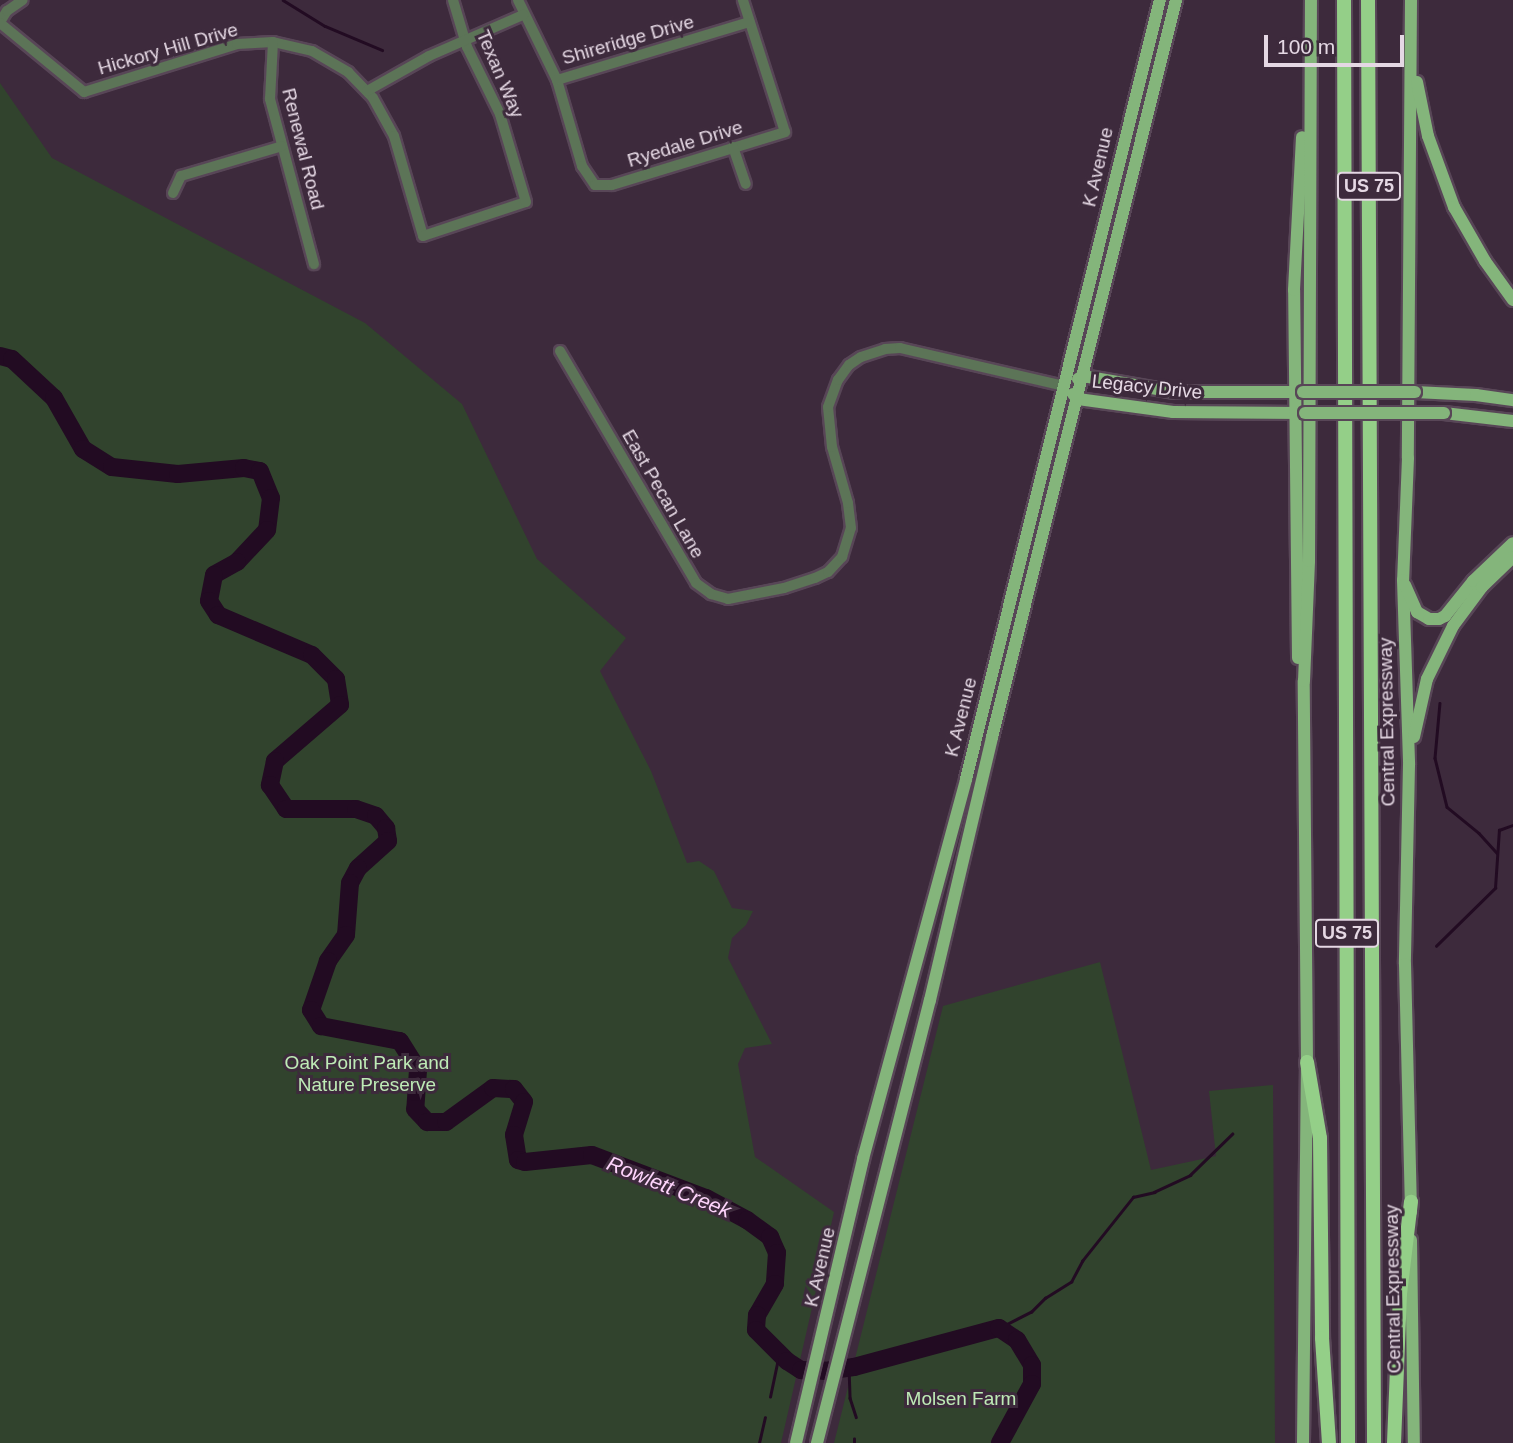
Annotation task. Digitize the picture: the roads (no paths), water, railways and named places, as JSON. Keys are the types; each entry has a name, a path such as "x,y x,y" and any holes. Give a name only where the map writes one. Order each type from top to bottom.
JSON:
{"highway":[{"name":"Central Expressway","path":"1344,0 1348,1443"},
{"name":"Central Expressway","path":"1368,0 1374,1443"},
{"path":"1307,1062 1320,1138 1322,1338 1329,1443"},
{"path":"1394,1443 1400,1294 1411,1202"}],"main road":[{"name":"K Avenue","path":"797,1441 891,1055 1065,386 1160,0"},
{"name":"K Avenue","path":"817,1443 915,1061 992,737 1176,0"},
{"path":"1303,1443 1307,1062 1304,742 1309,561 1311,0"},
{"name":"Central Expressway","path":"1411,0 1408,458 1403,580 1409,765 1405,964 1414,1443"},
{"path":"1411,43 1423,118 1439,172 1465,229 1513,300"},
{"path":"1304,742 1296,622 1300,413 1296,216 1309,51"},
{"path":"1129,118 1144,121"},
{"path":"1099,244 1114,249"},
{"name":"Legacy Drive","path":"1513,400 1444,393 1175,392 1083,376 1065,386 1078,399 1173,412 1444,412 1513,421"},
{"path":"1173,412 1175,392"},
{"path":"1482,415 1513,430"},
{"path":"1403,580 1417,612 1429,619 1439,619 1445,616 1473,581 1513,543"},
{"path":"1409,765 1427,679 1444,642 1467,606 1513,557"},
{"path":"976,734 992,737"},
{"path":"936,880 956,884"},
{"path":"891,1055 915,1061"}],"street":[{"path":"0,23 7,11 23,0"},
{"name":"Texan Way","path":"423,236 526,202 500,114 464,40 453,0"},
{"path":"518,0 556,80"},
{"path":"743,0 750,22"},
{"path":"367,91 464,40 523,15"},
{"name":"Shireridge Drive","path":"556,80 750,22"},
{"name":"Ryedale Drive","path":"556,80 582,166 595,185 612,185 785,132 750,22"},
{"name":"Hickory Hill Drive","path":"0,23 84,92 237,44 273,42 312,51 348,72 367,91 394,136 423,236"},
{"name":"Renewal Road","path":"273,42 270,99 314,264"},
{"path":"173,193 181,176 282,146"},
{"path":"733,147 746,184"},
{"name":"East Pecan Lane","path":"560,351 696,583 711,594 728,599 785,588 815,578 828,572 842,558 851,528 848,503 832,447 828,407 838,380 861,358 885,349 900,348 1065,386"}],"waterway":[{"path":"283,0 325,26 382,50"},
{"name":"Rowlett Creek","path":"0,356 12,359 54,398 83,449 112,467 178,474 244,468 260,471 271,498 267,530 237,562 214,575 209,601 218,615 312,655 336,679 340,705 275,761 270,785 286,809 356,809 376,816 386,828 388,841 358,868 350,883 346,935 328,961 311,1010 321,1026 400,1041 418,1070 415,1109 427,1122 446,1122 493,1088 514,1089 524,1102 514,1135 518,1160 525,1162 592,1155 706,1198 747,1220 770,1237 777,1253 775,1284 757,1315 756,1330 787,1361 801,1370 825,1371 854,1367 999,1328 1017,1340 1032,1365 1032,1384 1000,1443"},
{"path":"1440,703 1435,758 1447,807 1479,833 1497,853"},
{"path":"1436,946 1495,888 1499,830 1513,825"},
{"path":"999,1328 1031,1312 1045,1298 1071,1282 1082,1261 1133,1197 1154,1192 1190,1175 1232,1134"},
{"path":"770,1397 779,1354"},
{"path":"849,1367 850,1398 856,1417"},
{"path":"759,1443 765,1418"}],"park label":[{"name":"Oak Point Park and Nature Preserve","path":"367,1074"},
{"name":"Molsen Farm","path":"961,1399"}]}
